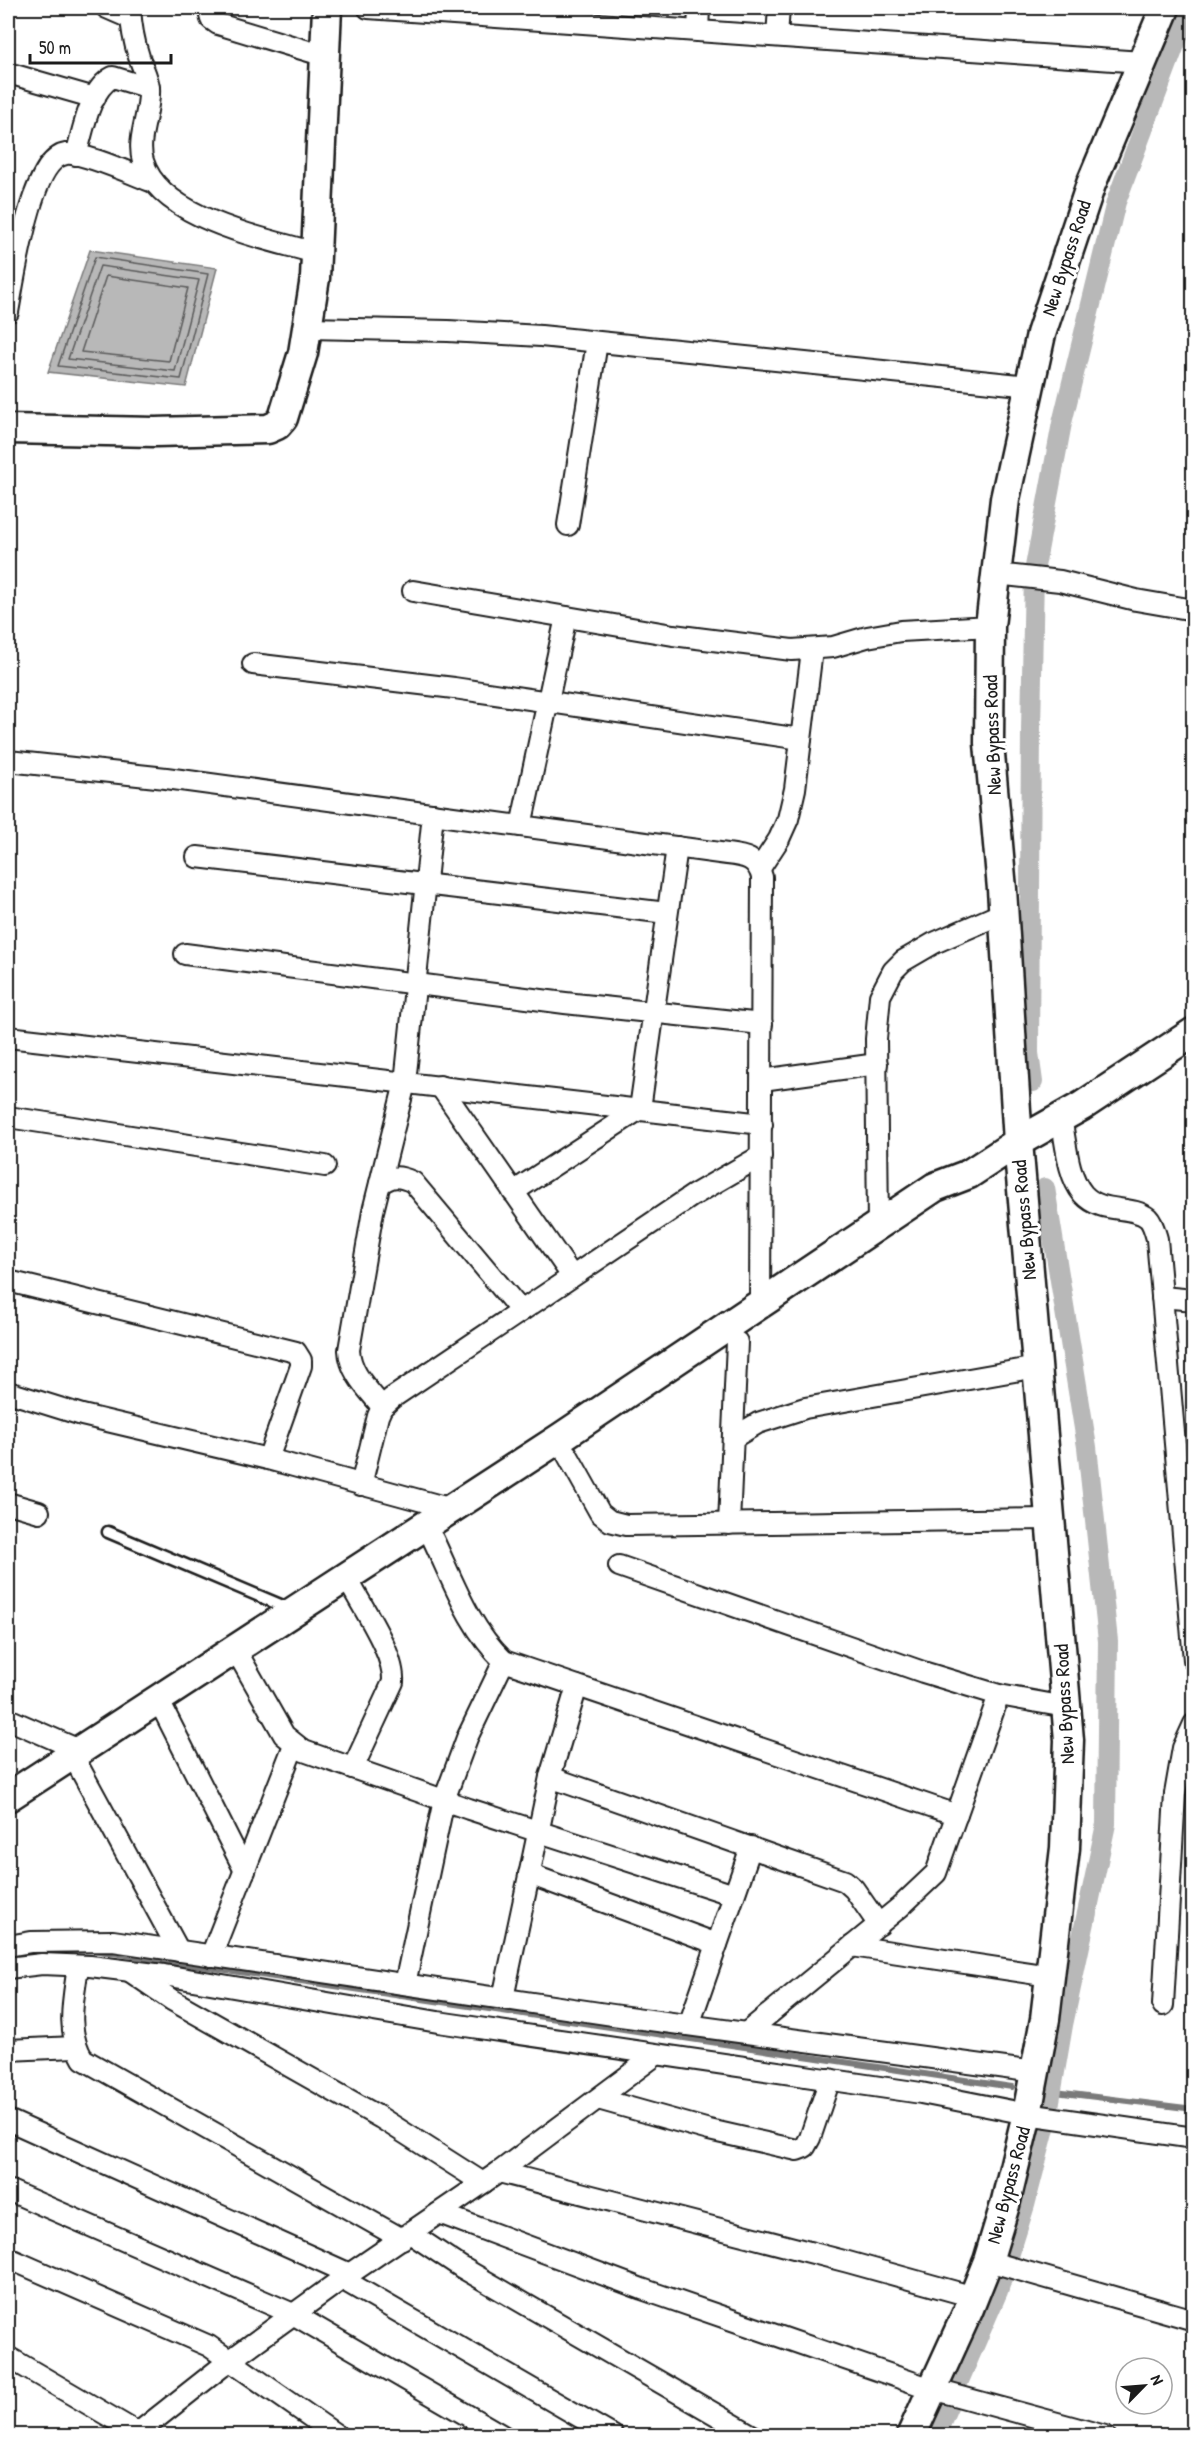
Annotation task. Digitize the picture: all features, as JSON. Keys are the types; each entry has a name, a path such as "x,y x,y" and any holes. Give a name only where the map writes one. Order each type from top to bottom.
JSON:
{"street":[{"path":"107,8 130,13 138,55 149,88 142,143 143,160 153,182 169,197 196,214 235,230 315,253"},
{"path":"208,8 211,18 218,24 325,56"},
{"path":"8,429 154,432 268,429 277,425 283,418 303,354 308,328 315,253 327,8"},
{"path":"368,8 1142,63"},
{"path":"698,31 699,8"},
{"path":"777,36 779,8"},
{"name":"New Bypass Road","path":"911,2436 940,2391 974,2297 994,2263 1005,2205 1044,2116 1035,2072 1050,1976 1065,1848 1069,1740 1018,1142 989,742 990,626 1006,575 1005,499 1041,334 1091,184 1165,8"},
{"path":"8,73 95,98"},
{"path":"76,155 95,98 102,86 113,78 149,88"},
{"path":"8,312 16,228 30,206 45,169 56,158 66,154 76,155 153,182"},
{"path":"308,328 448,331 541,336 1030,386"},
{"path":"568,525 597,342"},
{"path":"1006,575 1079,585 1136,600 1194,610"},
{"path":"413,591 762,648 812,650 833,648 867,637 901,631 990,626"},
{"path":"521,826 566,617"},
{"path":"760,868 779,839 788,819 795,789 812,650"},
{"path":"253,664 548,702 801,739"},
{"path":"8,761 166,778 752,859 760,868 762,877 760,1306"},
{"path":"382,1407 355,1373 349,1361 349,1350 373,1211 405,1083 433,814"},
{"path":"513,1192 640,1109 677,847"},
{"path":"197,857 667,913"},
{"path":"878,1226 877,1012 880,996 893,971 903,961 934,943 1003,913"},
{"path":"185,954 415,985 762,1024"},
{"path":"8,1815 79,1759 295,1611 760,1306 935,1187 969,1174 1194,1032"},
{"path":"8,1037 762,1125"},
{"path":"762,1080 877,1064"},
{"path":"440,1086 572,1276"},
{"path":"8,1117 325,1166"},
{"path":"1061,1118 1072,1173 1084,1194 1105,1208 1141,1214 1149,1219 1157,1239 1194,1660"},
{"path":"361,1485 382,1407 692,1196 761,1156"},
{"path":"8,1797 164,1711 567,1454 738,1342 946,1200 969,1174"},
{"path":"380,1184 390,1177 400,1176 413,1182 520,1311"},
{"path":"8,1281 296,1352 301,1360 301,1366 268,1459"},
{"path":"1162,1297 1194,1300"},
{"path":"729,1524 738,1342"},
{"path":"733,1438 758,1423 780,1414 805,1408 1037,1367"},
{"path":"8,1392 82,1414 268,1459 452,1509"},
{"path":"567,1454 600,1513 610,1521 626,1525 1050,1520"},
{"path":"8,1503 39,1512"},
{"path":"433,1539 482,1638 504,1661 957,1815"},
{"path":"619,1566 999,1695 1066,1707"},
{"path":"353,1589 381,1642 393,1674 393,1682 353,1768"},
{"path":"242,1660 284,1735 294,1745 444,1800 734,1894"},
{"path":"405,1984 444,1800 467,1738 504,1661"},
{"path":"503,1998 550,1777 577,1686"},
{"path":"746,2033 879,1925 936,1873 999,1695"},
{"path":"164,1711 245,1871"},
{"path":"8,1719 79,1759 180,1951"},
{"path":"1163,2005 1175,1794 1184,1748 1193,1726"},
{"path":"211,1956 294,1745"},
{"path":"550,1777 845,1881 854,1889 879,1925"},
{"path":"689,2025 751,1847"},
{"path":"529,1874 717,1944"},
{"path":"8,1946 31,1942 113,1941 689,2025 1035,2072"},
{"path":"852,1946 1050,1976"},
{"path":"8,1968 42,1964 129,1971 656,2055 921,2092 1044,2116 1194,2138"},
{"path":"78,1966 71,2024 75,2047 82,2059 406,2236 753,2436"},
{"path":"129,1971 172,2000 491,2177 974,2297"},
{"path":"8,2050 75,2047"},
{"path":"8,2357 136,2434 293,2314 491,2177 656,2055"},
{"path":"598,2098 709,2130 797,2150 805,2147 810,2138 830,2079"},
{"path":"8,2120 346,2276 612,2436"},
{"path":"8,2190 293,2314 503,2436"},
{"path":"439,2213 642,2289 940,2391 1105,2436"},
{"path":"8,2258 209,2346 338,2436"},
{"path":"994,2263 1194,2320"}],"lane":[{"path":"108,1532 295,1611"}],"water":[{"path":"90,250 217,268 186,387 48,372"}],"waterway":[{"path":"1033,1082 1029,1053 1034,572 1062,423 1116,202 1181,29 1194,8"},
{"path":"935,2436 998,2291 1025,2205 1046,2124 1063,2025 1106,1824 1108,1641 1087,1447 1045,1188"},
{"path":"93,1950 1012,2087"},
{"path":"1047,2091 1194,2109"}]}
